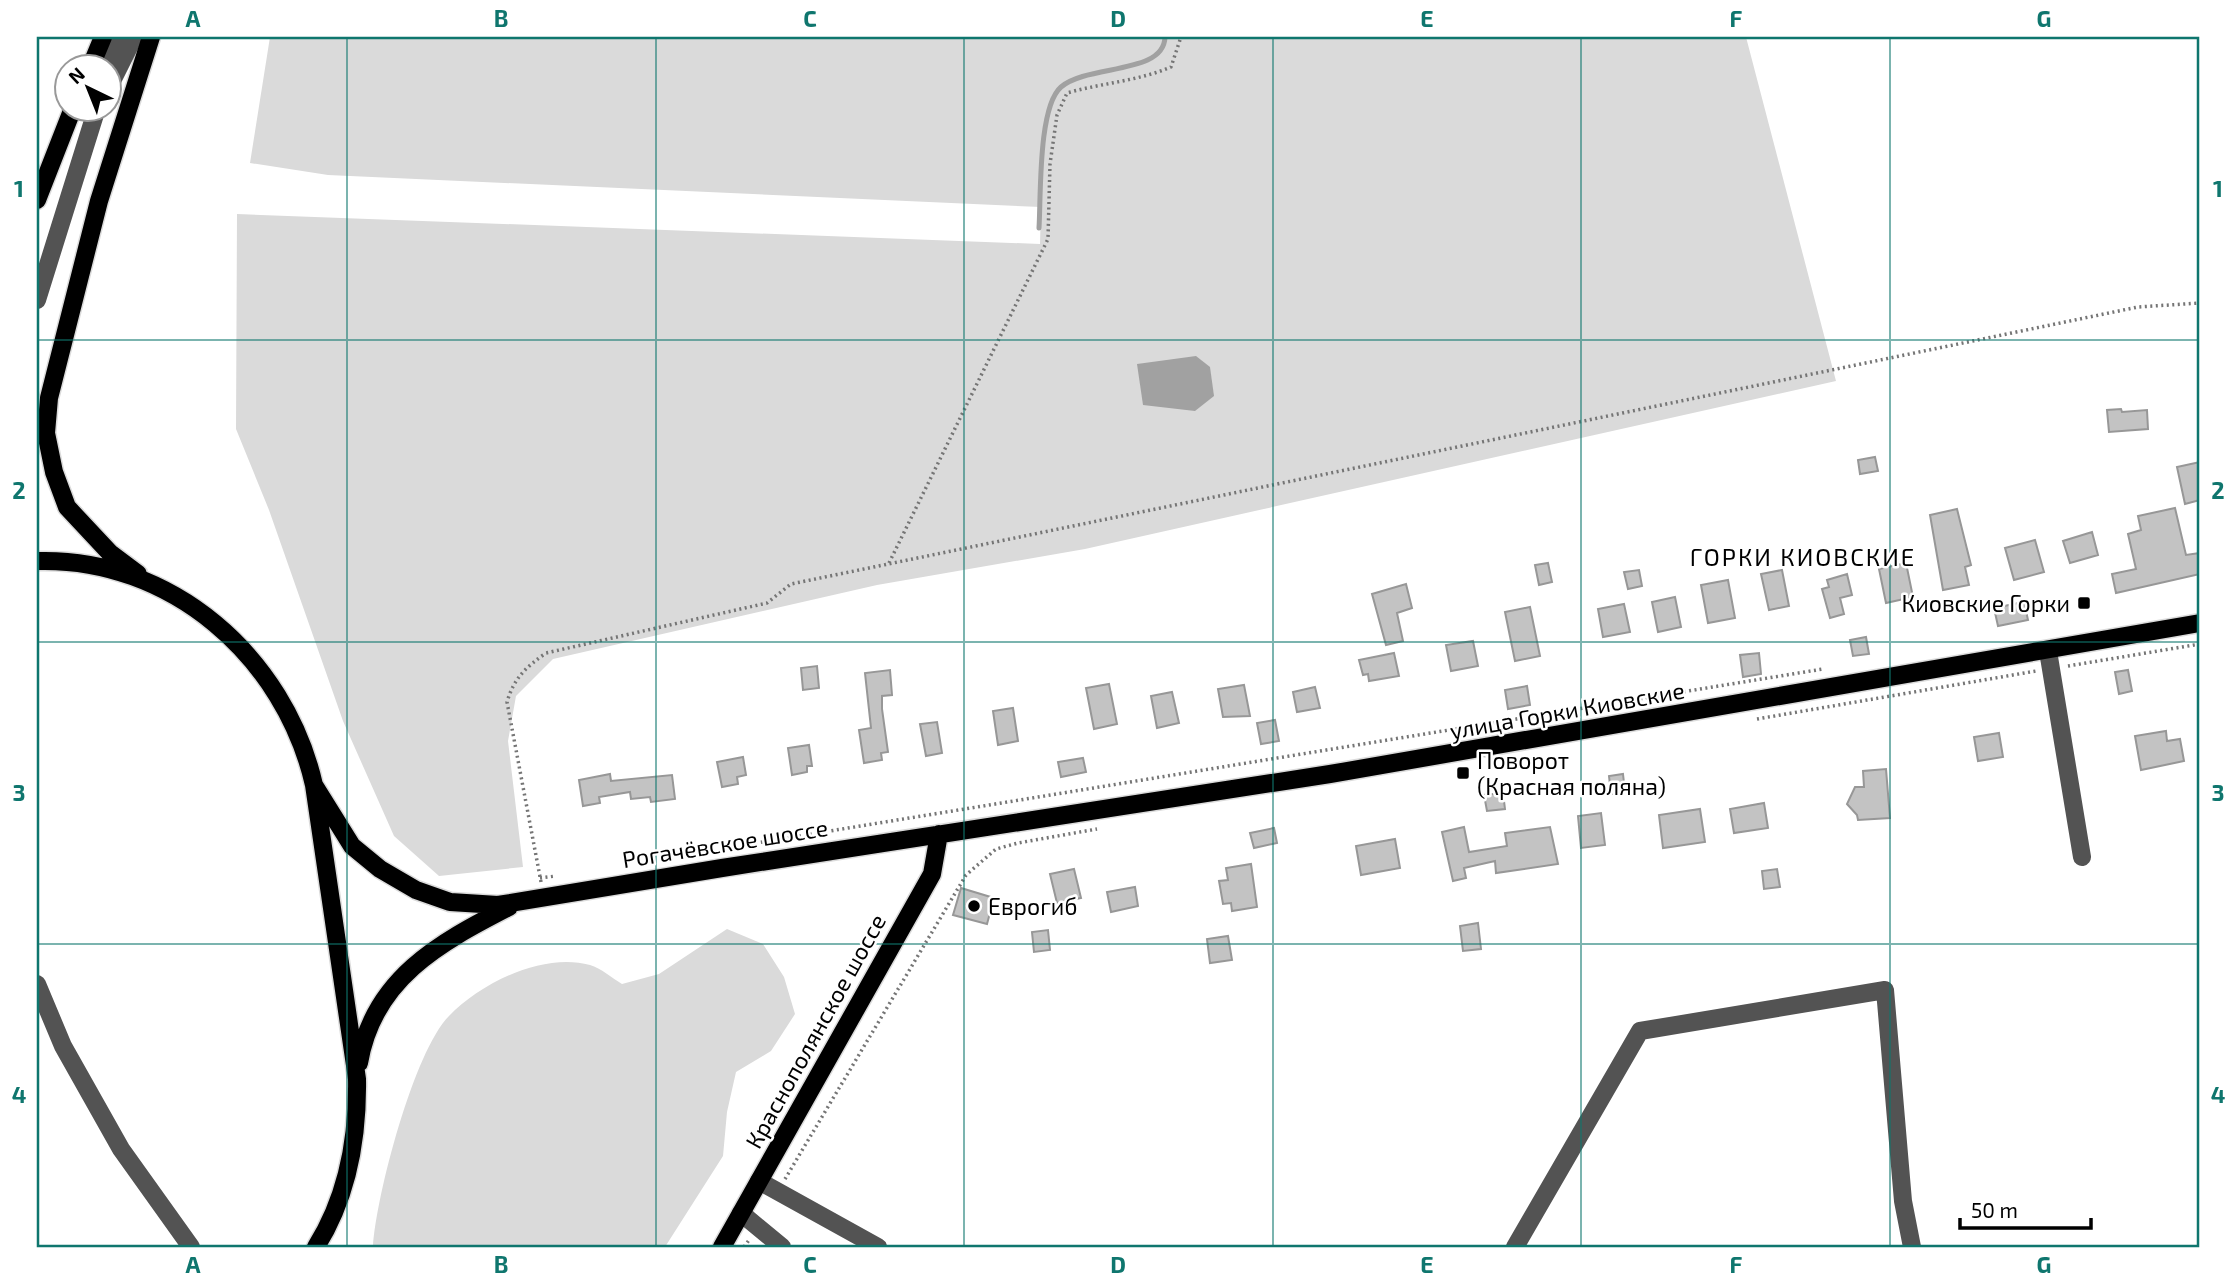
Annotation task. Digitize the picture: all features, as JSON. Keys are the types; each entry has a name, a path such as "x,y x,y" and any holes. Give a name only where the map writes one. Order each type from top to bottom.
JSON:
{"main road":[{"path":"151,37 99,201 49,398 46,433 54,472 67,507 110,553 152,584"},
{"path":"37,200 68,122"},
{"name":"Рогачёвское шоссе","path":"37,561 99,567 152,584 177,597 222,628 260,668 290,715 314,785 356,1079 357,1107 351,1162 333,1214 316,1247"},
{"name":"улица Горки Киовские","path":"939,834 2050,660 2200,623"},
{"name":"Рогачёвское шоссе","path":"314,785 352,846 380,869 416,890 450,902 498,905 939,834"},
{"name":"Краснополянское шоссе","path":"722,1247 932,874 939,834"},
{"name":"Рогачёвское шоссе","path":"356,1079 364,1036 377,1008 396,982 460,932 519,902"}],"street":[{"path":"122,61 134,37"},
{"path":"37,300 94,122"},
{"path":"2050,660 2082,857"},
{"path":"37,984 63,1046 121,1149 191,1247"},
{"path":"1515,1247 1640,1031 1885,990 1903,1201 1912,1247"},
{"path":"759,1181 878,1247"},
{"path":"741,1213 782,1247"}],"path":[{"path":"889,564 1048,239 1050,164 1057,115 1067,93 1098,84 1148,77 1171,66 1181,37"},
{"path":"544,898 507,702 513,682 527,666 546,653 767,603 791,584 2138,307 2200,303"},
{"path":"1757,719 2050,660 2200,644"},
{"path":"746,845 1830,668"},
{"path":"778,1191 967,875 996,849 1100,829"},
{"path":"540,878 568,874"},
{"path":"744,1247 757,1226"}],"shaded area":[{"path":"270,37 1746,37 1836,381 1085,549 877,585 553,659 516,696 508,741 523,867 439,876 394,836 343,721 269,510 236,429 237,214 1040,244 1041,207 328,175 250,163"},
{"path":"1196,356 1210,367 1214,396 1195,411 1143,405 1137,364"},
{"path":"727,929 763,944 784,977 795,1014 771,1051 736,1072 727,1112 723,1156 665,1247 373,1247 381,1194 410,1091 436,1034 462,1004 478,992 514,973 553,963 590,965 622,984 659,974"}],"building":[{"path":"2121,409 2122,412 2147,410 2148,429 2109,432 2107,410"},
{"path":"1875,457 1878,471 1860,474 1858,460"},
{"path":"2200,462 2200,500 2185,504 2177,467"},
{"path":"2175,508 2186,555 2200,553 2200,574 2116,593 2112,574 2136,569 2128,534 2141,530 2138,516"},
{"path":"1957,509 1971,565 1965,567 1969,585 1943,590 1930,515"},
{"path":"2092,532 2098,555 2070,563 2063,541"},
{"path":"2035,540 2044,572 2014,580 2005,548"},
{"path":"1548,563 1552,582 1539,585 1535,565"},
{"path":"1906,563 1913,597 1886,603 1879,569"},
{"path":"1639,570 1642,586 1628,589 1624,572"},
{"path":"1782,570 1789,606 1769,610 1761,574"},
{"path":"1847,574 1852,595 1840,598 1844,614 1830,618 1822,589 1829,587 1827,580"},
{"path":"1728,580 1735,618 1708,623 1701,585"},
{"path":"1406,584 1412,608 1397,613 1403,641 1386,645 1372,594"},
{"path":"1675,597 1681,627 1658,632 1652,602"},
{"path":"2024,602 2028,620 1998,626 1994,608"},
{"path":"1624,604 1630,632 1603,637 1598,609"},
{"path":"1530,607 1540,656 1515,661 1505,612"},
{"path":"1866,637 1869,654 1853,656 1850,640"},
{"path":"1473,641 1478,666 1451,671 1446,645"},
{"path":"1394,653 1399,676 1369,681 1368,674 1363,675 1359,660"},
{"path":"1759,653 1761,674 1743,677 1740,655"},
{"path":"817,666 819,688 803,690 801,668"},
{"path":"890,670 892,695 882,696 888,752 881,753 882,760 864,763 859,730 871,728 865,673"},
{"path":"2128,670 2132,691 2119,694 2115,672"},
{"path":"1109,684 1117,724 1094,729 1086,688"},
{"path":"1244,685 1250,716 1223,717 1218,689"},
{"path":"1527,686 1530,705 1508,709 1505,690"},
{"path":"1315,687 1320,708 1297,712 1293,692"},
{"path":"1172,692 1179,723 1157,728 1151,696"},
{"path":"1013,708 1018,741 998,745 993,711"},
{"path":"1275,720 1279,741 1261,744 1257,723"},
{"path":"937,722 942,753 926,756 920,724"},
{"path":"2166,731 2167,741 2180,739 2184,761 2141,770 2135,736"},
{"path":"1999,733 2003,757 1978,761 1974,737"},
{"path":"809,745 812,766 807,766 807,772 792,775 788,748"},
{"path":"743,757 746,775 737,777 738,784 722,787 717,762"},
{"path":"1083,758 1086,772 1061,777 1058,762"},
{"path":"1886,769 1890,818 1858,820 1847,804 1855,787 1864,787 1863,771"},
{"path":"610,774 611,781 672,775 675,799 651,802 650,797 631,799 630,792 599,797 600,803 583,806 579,780"},
{"path":"1623,774 1625,792 1611,794 1609,776"},
{"path":"1503,793 1505,809 1487,811 1484,795"},
{"path":"1764,803 1768,828 1734,833 1730,809"},
{"path":"1700,809 1705,842 1663,848 1659,815"},
{"path":"1601,813 1605,845 1581,848 1578,816"},
{"path":"1464,827 1469,852 1507,846 1505,833 1550,827 1558,864 1496,873 1495,861 1464,868 1466,878 1453,881 1442,832"},
{"path":"1274,828 1277,843 1254,848 1250,833"},
{"path":"1395,839 1400,868 1361,875 1356,846"},
{"path":"1251,864 1257,907 1232,911 1231,903 1223,904 1219,881 1228,880 1226,868"},
{"path":"1074,869 1081,898 1057,903 1050,874"},
{"path":"1777,869 1780,887 1764,889 1762,871"},
{"path":"1135,887 1138,906 1111,912 1107,892"},
{"name":"Еврогиб","path":"961,888 994,898 987,924 953,915"},
{"path":"1478,923 1481,949 1463,951 1460,926"},
{"path":"1048,930 1050,950 1034,952 1032,932"},
{"path":"1228,936 1232,960 1210,963 1207,939"}],"waterway":[{"path":"1039,228 1044,132 1054,97 1061,87 1073,80 1152,58 1161,49 1165,37"}],"place":[{"name":"Киовские Горки","path":"2084,603"},
{"name":"Поворот (Красная поляна)","path":"1463,773"},
{"name":"Еврогиб","path":"974,906"}],"district":[{"name":"ГОРКИ КИОВСКИЕ","path":"1803,556"}]}
